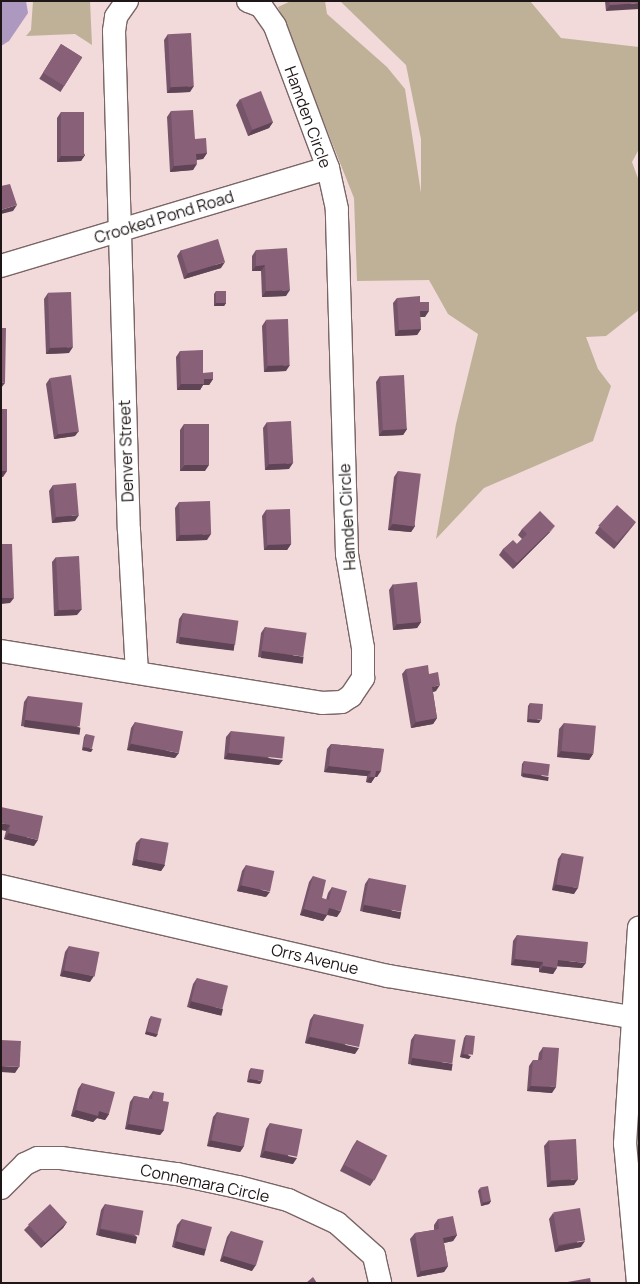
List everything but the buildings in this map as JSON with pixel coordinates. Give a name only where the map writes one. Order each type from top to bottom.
[{"type":"street","points":[[120,230],[114,31],[116,16],[127,1]]},
{"type":"street","name":"Hamden Circle","points":[[1,651],[333,704],[351,696],[363,678],[363,648],[347,554],[337,209],[328,168],[275,26],[261,6],[248,1]]},
{"type":"street","name":"Crooked Pond Road","points":[[1,266],[328,168]]},
{"type":"street","name":"Denver Street","points":[[120,230],[128,530],[137,672]]},
{"type":"street","name":"Orrs Avenue","points":[[1,886],[388,976],[631,1016]]},
{"type":"street","points":[[638,1283],[625,1144],[631,1016],[639,927]]},
{"type":"street","name":"Connemara Circle","points":[[1,1188],[25,1164],[38,1158],[61,1158],[177,1174],[238,1187],[288,1200],[337,1223],[374,1256],[380,1283]]},
{"type":"shaded area","points":[[1,1],[26,1],[28,13],[9,41],[1,46]]},
{"type":"shaded area","points":[[33,1],[90,1],[92,45],[75,34],[26,36],[31,30]]},
{"type":"shaded area","points":[[291,1],[325,1],[327,14],[387,67],[405,89],[421,193],[421,139],[406,65],[340,1],[530,1],[561,38],[639,47],[639,149],[632,162],[639,181],[639,310],[606,336],[586,337],[598,369],[611,386],[593,441],[484,488],[436,539],[456,424],[478,334],[448,314],[429,280],[357,281],[354,198],[278,7]]}]
